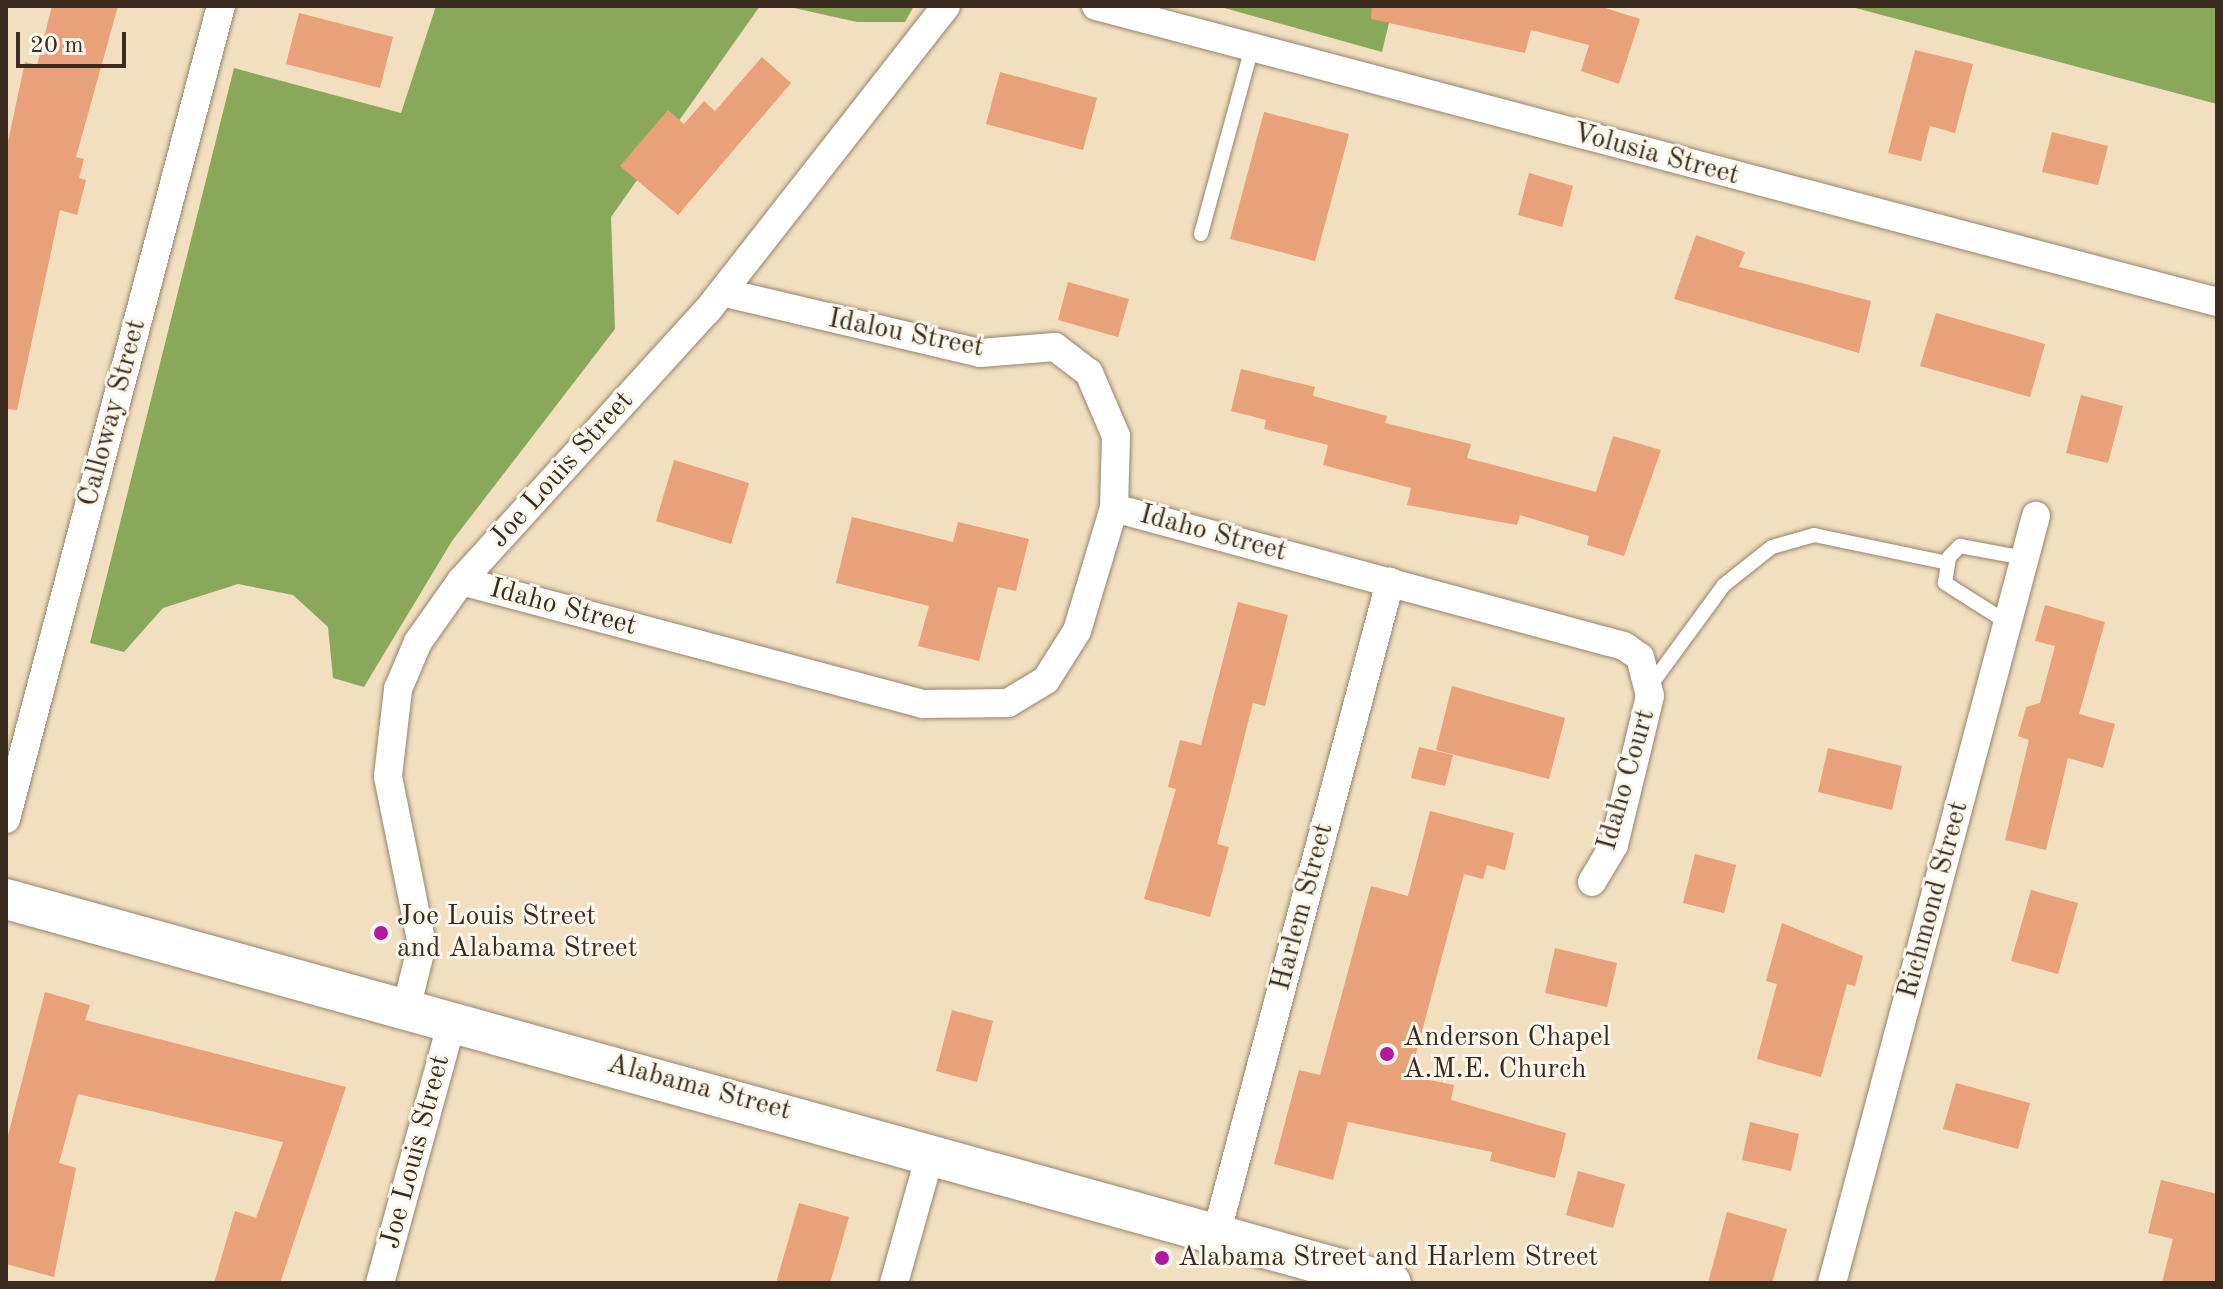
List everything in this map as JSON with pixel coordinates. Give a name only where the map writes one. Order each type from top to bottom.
[{"type":"street","name":"Calloway Street","points":[[6,819],[15,746],[221,6]]},
{"type":"street","name":"Joe Louis Street","points":[[406,1009],[422,945],[388,776],[391,729],[418,642],[461,581],[722,292],[946,6]]},
{"type":"street","name":"Volusia Street","points":[[1096,6],[2217,302]]},
{"type":"street","name":"Idalou Street","points":[[722,292],[980,353],[1055,347],[1089,373],[1116,436],[1114,508]]},
{"type":"street","name":"Idaho Street","points":[[461,581],[924,704],[971,708],[1008,703],[1046,680],[1077,631],[1114,508],[1624,646],[1650,681]]},
{"type":"street","name":"Richmond Street","points":[[1832,1283],[2036,516]]},
{"type":"street","name":"Harlem Street","points":[[1217,1231],[1390,582]]},
{"type":"street","name":"Idaho Court","points":[[1592,882],[1614,845],[1650,681]]},
{"type":"street","name":"Alabama Street","points":[[6,899],[931,1151],[1217,1231],[1388,1283]]},
{"type":"street","name":"Joe Louis Street","points":[[380,1283],[452,1021]]},
{"type":"street","points":[[894,1283],[931,1151]]},
{"type":"lane","points":[[1201,234],[1252,48]]},
{"type":"lane","points":[[1650,681],[1724,585],[1772,547],[1814,535],[1948,563]]},
{"type":"lane","points":[[2008,623],[1959,598],[1945,583],[1948,563],[1960,546],[2025,558]]},
{"type":"green space","points":[[436,6],[760,6],[611,217],[615,329],[452,541],[364,687],[333,678],[328,627],[293,595],[238,584],[163,608],[124,652],[90,643],[234,68],[401,113]]},
{"type":"green space","points":[[785,6],[914,6],[905,22],[857,22]]},
{"type":"green space","points":[[1217,6],[1393,6],[1382,52]]},
{"type":"green space","points":[[1848,6],[2217,6],[2217,104]]},
{"type":"building","points":[[52,6],[118,6],[76,157],[84,159],[79,178],[86,180],[77,215],[60,210],[17,410],[6,409],[6,151],[25,62],[37,65]]},
{"type":"building","points":[[1372,6],[1599,6],[1640,19],[1619,84],[1581,71],[1589,45],[1531,30],[1525,53],[1371,19]]},
{"type":"building","points":[[299,13],[393,37],[380,88],[286,64]]},
{"type":"building","points":[[1915,50],[1973,64],[1955,133],[1930,126],[1921,161],[1888,153]]},
{"type":"building","points":[[762,57],[791,83],[678,215],[620,166],[668,110],[684,124],[704,101],[715,111]]},
{"type":"building","points":[[1000,72],[1097,98],[1083,150],[986,124]]},
{"type":"building","points":[[1264,112],[1349,134],[1315,261],[1230,239]]},
{"type":"building","points":[[2052,132],[2108,146],[2098,185],[2042,172]]},
{"type":"building","points":[[1529,173],[1573,186],[1562,227],[1518,215]]},
{"type":"building","points":[[1696,235],[1745,252],[1739,267],[1871,301],[1859,353],[1674,299]]},
{"type":"building","points":[[1068,282],[1129,299],[1118,337],[1058,320]]},
{"type":"building","points":[[1936,313],[2045,344],[2030,397],[1920,366]]},
{"type":"building","points":[[1241,369],[1315,387],[1313,396],[1387,416],[1385,423],[1471,444],[1467,458],[1596,492],[1613,436],[1661,450],[1624,556],[1587,545],[1589,536],[1520,515],[1517,525],[1407,505],[1411,488],[1323,465],[1328,445],[1264,429],[1266,420],[1231,411]]},
{"type":"building","points":[[2081,395],[2123,406],[2108,463],[2066,453]]},
{"type":"building","points":[[674,460],[749,483],[731,544],[656,521]]},
{"type":"building","points":[[852,517],[953,542],[958,522],[1029,539],[1016,591],[998,587],[979,661],[918,646],[929,606],[836,583]]},
{"type":"building","points":[[1238,602],[1288,615],[1265,706],[1253,703],[1217,844],[1229,847],[1210,917],[1144,899],[1176,789],[1168,787],[1180,740],[1201,745]]},
{"type":"building","points":[[2045,605],[2105,622],[2079,714],[2115,724],[2103,768],[2068,758],[2046,850],[2005,840],[2029,740],[2018,736],[2026,707],[2040,703],[2055,646],[2035,641]]},
{"type":"building","points":[[1452,686],[1565,718],[1549,779],[1436,750]]},
{"type":"building","points":[[1419,747],[1453,755],[1445,786],[1411,778]]},
{"type":"building","points":[[1828,748],[1902,766],[1892,810],[1818,792]]},
{"type":"building","points":[[1430,811],[1514,833],[1505,870],[1487,865],[1483,879],[1464,874],[1410,1076],[1454,1085],[1451,1100],[1566,1133],[1555,1178],[1490,1161],[1492,1152],[1348,1122],[1333,1180],[1274,1164],[1299,1070],[1320,1075],[1371,886],[1408,896]]},
{"type":"building","points":[[1695,854],[1736,865],[1724,913],[1683,903]]},
{"type":"building","points":[[2031,890],[2078,903],[2058,974],[2011,961]]},
{"type":"building","points":[[1782,923],[1863,956],[1855,986],[1847,984],[1821,1077],[1757,1059],[1777,984],[1766,981]]},
{"type":"building","points":[[1555,948],[1617,963],[1607,1007],[1545,993]]},
{"type":"building","points":[[45,992],[90,1005],[85,1020],[346,1087],[280,1283],[214,1283],[235,1211],[256,1218],[283,1142],[78,1094],[59,1163],[76,1168],[54,1277],[6,1264],[6,1143]]},
{"type":"building","points":[[952,1010],[993,1021],[977,1082],[936,1071]]},
{"type":"building","points":[[1956,1083],[2030,1103],[2018,1149],[1943,1129]]},
{"type":"building","points":[[1750,1122],[1799,1134],[1791,1171],[1742,1160]]},
{"type":"building","points":[[1578,1171],[1625,1184],[1613,1228],[1566,1215]]},
{"type":"building","points":[[2161,1180],[2217,1194],[2217,1283],[2162,1283],[2173,1239],[2148,1233]]},
{"type":"building","points":[[799,1203],[849,1217],[830,1283],[776,1283]]},
{"type":"building","points":[[1727,1212],[1787,1229],[1772,1283],[1708,1283]]},
{"type":"place","name":"Joe Louis Street and Alabama Street","points":[[381,933]]},
{"type":"place","name":"Anderson Chapel A.M.E. Church","points":[[1387,1054]]},
{"type":"place","name":"Alabama Street and Harlem Street","points":[[1162,1258]]}]
